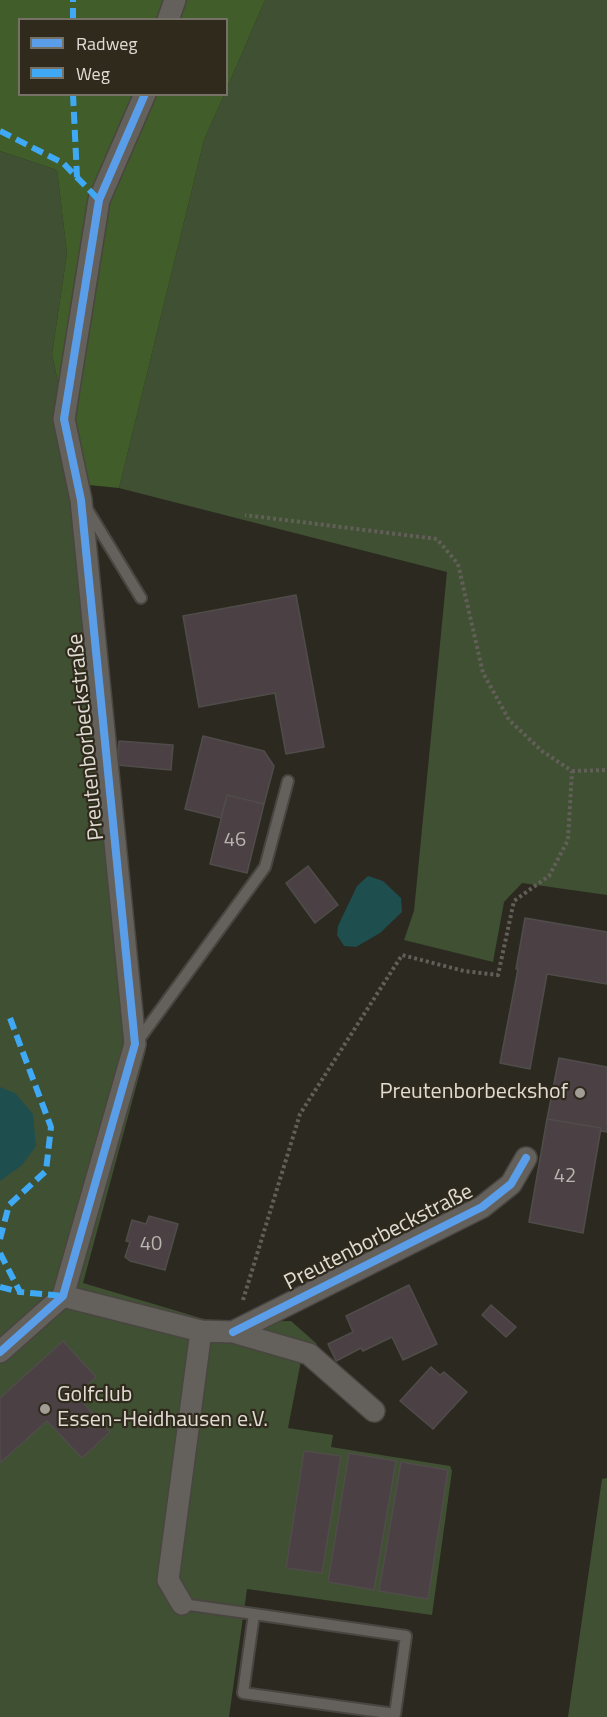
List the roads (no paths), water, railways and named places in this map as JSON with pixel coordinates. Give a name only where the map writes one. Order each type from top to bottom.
[{"type":"street","points":[[169,18],[175,0]]},
{"type":"street","name":"Preutenborbeckstraße","points":[[144,96],[99,200],[64,420],[81,500],[135,1044],[63,1296],[201,1331],[233,1332],[309,1354],[374,1411]]},
{"type":"street","name":"Preutenborbeckstraße","points":[[233,1332],[482,1207],[512,1184],[526,1158]]},
{"type":"street","points":[[0,1352],[63,1296]]},
{"type":"street","points":[[182,1604],[168,1580],[201,1331]]},
{"type":"lane","points":[[81,500],[141,598]]},
{"type":"lane","points":[[135,1044],[265,867],[288,781]]},
{"type":"lane","points":[[182,1604],[254,1614],[406,1636],[395,1714],[243,1693],[254,1614]]},
{"type":"water","points":[[368,876],[383,881],[401,898],[402,912],[380,933],[356,947],[344,946],[337,935],[338,926],[357,886]]},
{"type":"water","points":[[0,1087],[15,1093],[33,1114],[36,1146],[22,1165],[0,1181]]},
{"type":"place","name":"Preutenborbeckshof","points":[[580,1093]]},
{"type":"place","name":"Golfclub Essen-Heidhausen e.V.","points":[[45,1409]]}]
